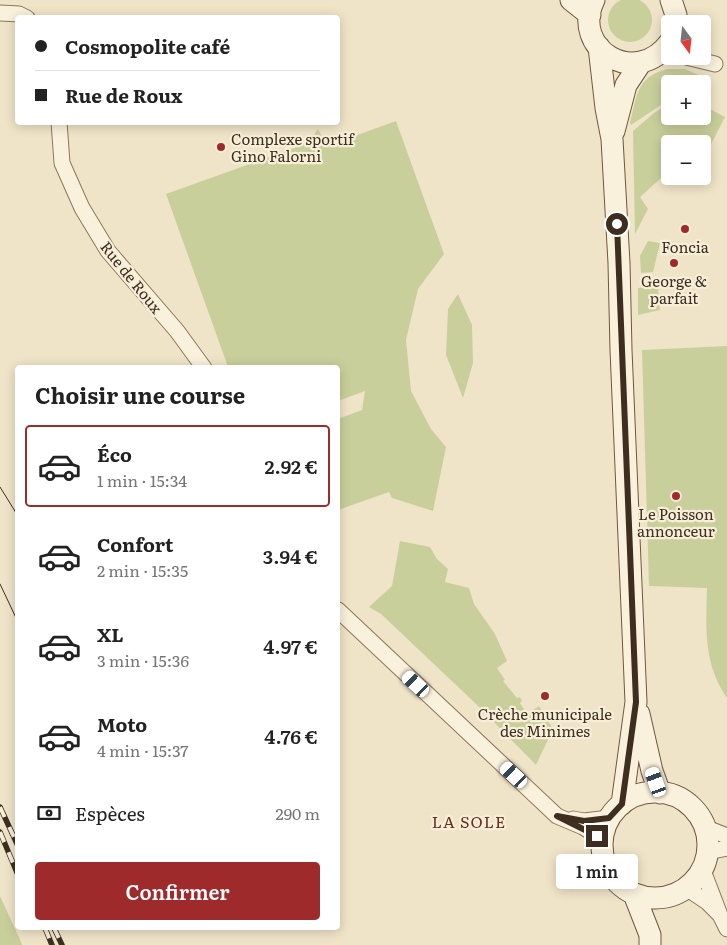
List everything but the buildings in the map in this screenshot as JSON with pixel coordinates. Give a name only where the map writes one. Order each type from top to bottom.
[{"type":"street","points":[[571,0],[592,8],[589,23],[592,36],[599,47],[615,60],[640,64],[661,54]]},
{"type":"street","points":[[671,0],[676,15]]},
{"type":"street","points":[[0,13],[21,15]]},
{"type":"street","points":[[599,47],[606,108],[612,139],[619,263],[636,702],[652,770],[660,793]]},
{"type":"street","points":[[612,139],[626,85],[640,64]]},
{"type":"street","name":"Rue de Roux","points":[[58,125],[62,164],[82,208],[108,251],[177,331],[202,365]]},
{"type":"street","points":[[340,612],[557,816],[583,827],[602,839]]},
{"type":"street","points":[[636,702],[616,811],[602,839],[604,861],[609,872],[616,881],[634,894],[644,897],[664,897],[686,888],[693,882],[712,856]]},
{"type":"street","points":[[557,816],[584,821],[616,811],[640,795],[660,793],[675,796],[698,814],[704,827],[712,856],[720,915]]},
{"type":"street","points":[[704,827],[727,836]]},
{"type":"street","points":[[686,888],[707,902],[720,915],[727,929]]},
{"type":"street","points":[[634,894],[650,940]]},
{"type":"street","points":[[650,940],[664,897]]},
{"type":"green space","points":[[621,-1],[639,-1],[646,4],[652,16],[651,29],[639,41],[621,41],[609,29],[609,11]]},
{"type":"green space","points":[[667,69],[685,69],[699,75],[661,75],[661,105],[631,125],[640,89],[649,77]]},
{"type":"green space","points":[[661,109],[661,125],[711,125],[711,110],[725,117],[711,144],[711,135],[661,135],[661,178],[640,197],[648,209],[635,234],[633,131]]},
{"type":"green space","points":[[396,121],[444,254],[418,289],[406,340],[411,391],[431,429],[446,447],[433,511],[392,498],[389,492],[340,509],[340,418],[362,410],[365,391],[340,400],[340,365],[227,365],[166,194],[314,141],[313,136],[318,129],[327,146]]},
{"type":"green space","points":[[648,241],[660,243],[653,272],[641,273],[640,256]]},
{"type":"green space","points":[[658,287],[660,310],[638,315],[638,288]]},
{"type":"green space","points":[[458,294],[472,325],[473,363],[463,398],[446,355],[448,309]]},
{"type":"green space","points":[[727,346],[727,698],[719,685],[710,658],[706,617],[707,588],[649,586],[642,350]]},
{"type":"green space","points":[[400,541],[430,547],[437,559],[448,569],[445,582],[469,588],[474,604],[495,634],[507,661],[497,668],[505,680],[503,681],[517,698],[520,697],[522,701],[520,703],[527,714],[539,706],[553,729],[536,765],[474,702],[381,614],[369,607],[392,586]]},
{"type":"green space","points":[[0,896],[22,945],[0,945]]},
{"type":"tram line","points":[[0,487],[15,511]]},
{"type":"tram line","points":[[0,584],[15,616]]},
{"type":"railway","points":[[0,807],[15,840]]},
{"type":"railway","points":[[0,832],[15,868]]},
{"type":"railway","points":[[46,930],[52,945]]},
{"type":"railway","points":[[55,930],[62,945]]},
{"type":"place","name":"Complexe sportif Gino Falorni","points":[[221,147]]},
{"type":"place","name":"Foncia","points":[[685,229]]},
{"type":"place","name":"George & parfait","points":[[674,263]]},
{"type":"place","name":"Le Poisson annonceur","points":[[676,496]]},
{"type":"place","name":"Crèche municipale des Minimes","points":[[545,696]]},
{"type":"district","name":"LA SOLE","points":[[469,821]]},
{"type":"route","points":[[597,836],[583,827],[557,816],[584,821],[609,818],[622,804],[636,702],[617,224]]}]
